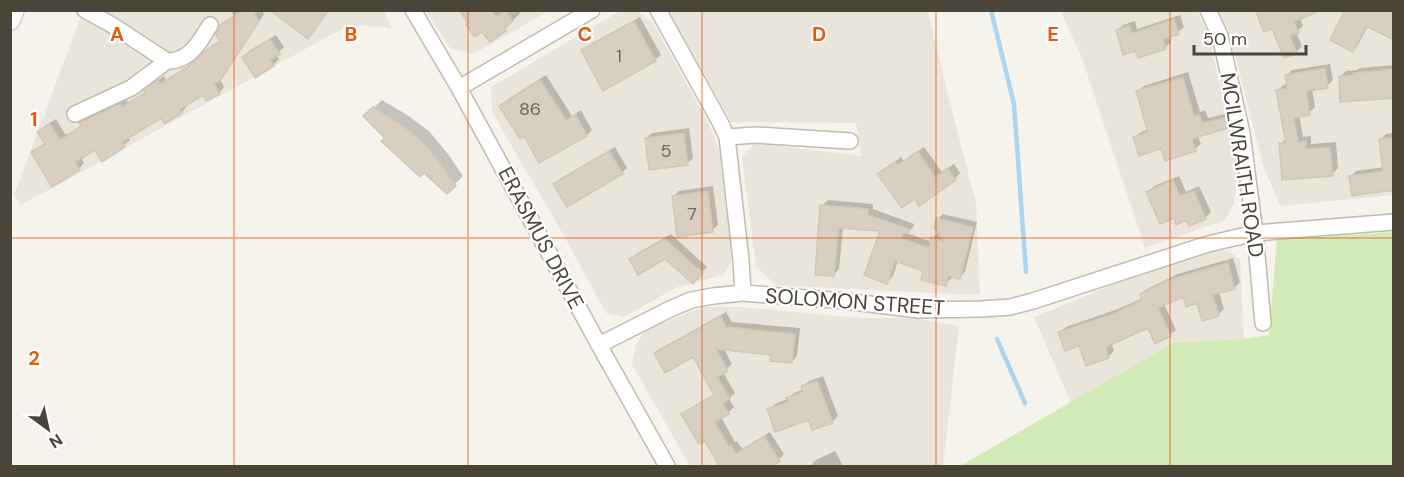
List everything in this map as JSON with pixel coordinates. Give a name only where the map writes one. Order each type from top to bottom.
[{"type":"street","points":[[10,20],[15,10]]},
{"type":"street","points":[[85,10],[167,61],[176,61],[190,53],[199,44],[210,25]]},
{"type":"street","name":"ERASMUS DRIVE","points":[[413,10],[459,88],[667,466]]},
{"type":"street","points":[[459,88],[592,10]]},
{"type":"street","points":[[658,10],[727,137],[743,293]]},
{"type":"street","name":"MCILWRAITH ROAD","points":[[1208,10],[1220,36],[1242,133],[1255,233],[1263,323]]},
{"type":"street","points":[[75,114],[131,88],[167,61]]},
{"type":"street","points":[[727,137],[756,135],[850,141]]},
{"type":"street","name":"SOLOMON STREET","points":[[599,345],[691,300],[713,296],[743,293],[918,310],[1010,307],[1208,244],[1255,233],[1394,222]]},
{"type":"shaded area","points":[[83,11],[384,11],[392,28],[349,25],[21,205],[14,195]]},
{"type":"shaded area","points":[[426,11],[549,11],[473,54],[450,48]]},
{"type":"shaded area","points":[[620,11],[637,11],[653,23],[708,122],[719,149],[732,251],[731,263],[723,275],[675,288],[624,317],[606,313],[492,112],[491,87]]},
{"type":"shaded area","points":[[668,11],[928,11],[976,203],[980,294],[776,285],[756,267],[742,157],[755,143],[861,156],[856,123],[731,122]]},
{"type":"shaded area","points":[[1061,11],[1197,11],[1208,33],[1238,166],[1234,204],[1225,220],[1145,248],[1083,61]]},
{"type":"shaded area","points":[[1217,11],[1393,11],[1393,195],[1280,206],[1263,165],[1236,58]]},
{"type":"shaded area","points":[[1209,250],[1229,251],[1240,259],[1244,339],[1173,343],[1071,403],[1034,317],[1144,272]]},
{"type":"shaded area","points":[[704,307],[740,307],[858,318],[914,318],[959,326],[943,466],[690,466],[632,364],[636,345],[646,329]]},
{"type":"green space","points":[[1393,232],[1393,466],[960,466],[1173,343],[1244,339],[1269,335],[1277,240]]},
{"type":"building","points":[[243,10],[253,10],[259,21],[220,81],[214,83],[220,94],[206,101],[203,95],[180,109],[182,113],[164,124],[161,118],[122,142],[125,147],[102,162],[95,150],[75,162],[80,170],[52,187],[31,152],[45,144],[37,132],[50,124],[59,139],[62,139],[81,126],[79,123],[120,104],[122,107],[145,93],[144,91],[158,80],[160,84],[188,67],[206,50],[220,42],[216,35],[220,25]]},
{"type":"building","points":[[270,10],[329,10],[308,39]]},
{"type":"building","points":[[459,10],[491,10],[496,17],[505,10],[513,21],[504,28],[506,31],[490,42],[482,32],[475,37]]},
{"type":"building","points":[[1255,10],[1321,10],[1294,22],[1299,33],[1290,36],[1297,53],[1284,58],[1272,29],[1264,32]]},
{"type":"building","points":[[1345,10],[1389,10],[1394,13],[1394,40],[1366,26],[1353,52],[1330,40]]},
{"type":"building","points":[[1174,19],[1179,34],[1163,39],[1166,49],[1138,58],[1135,51],[1123,55],[1116,30],[1129,26],[1132,33]]},
{"type":"building","points":[[634,21],[656,61],[603,91],[581,50]]},
{"type":"building","points":[[270,39],[280,54],[270,60],[274,66],[255,78],[242,57]]},
{"type":"building","points":[[1325,68],[1328,88],[1306,91],[1310,115],[1294,118],[1298,142],[1306,141],[1306,149],[1330,147],[1333,176],[1282,180],[1279,143],[1286,143],[1276,90],[1287,88],[1285,75]]},
{"type":"building","points":[[1394,69],[1394,98],[1340,102],[1339,76]]},
{"type":"building","points":[[1183,77],[1194,116],[1199,115],[1202,123],[1228,117],[1231,127],[1192,139],[1196,151],[1165,161],[1161,148],[1139,156],[1133,137],[1148,132],[1136,91]]},
{"type":"building","points":[[540,80],[566,120],[576,115],[587,136],[539,163],[524,136],[520,139],[499,106]]},
{"type":"building","points":[[373,107],[420,139],[456,186],[447,194],[424,173],[420,177],[381,141],[385,138],[363,116]]},
{"type":"building","points":[[684,133],[688,165],[649,170],[645,138]]},
{"type":"building","points":[[1394,137],[1394,191],[1352,196],[1349,176],[1383,171],[1379,139]]},
{"type":"building","points":[[609,151],[623,174],[567,207],[553,184]]},
{"type":"building","points":[[918,151],[935,177],[948,168],[956,180],[919,206],[915,199],[902,208],[877,174],[895,162],[898,165]]},
{"type":"building","points":[[1173,180],[1180,196],[1194,191],[1206,219],[1189,226],[1186,220],[1176,225],[1174,218],[1160,224],[1146,192]]},
{"type":"building","points":[[708,191],[713,232],[677,237],[672,196]]},
{"type":"building","points":[[820,205],[868,209],[868,215],[909,229],[908,233],[903,233],[901,238],[929,248],[931,237],[944,242],[934,227],[936,218],[973,227],[960,279],[948,276],[946,286],[921,280],[923,271],[895,261],[887,284],[864,275],[880,231],[839,228],[834,276],[815,275]]},
{"type":"building","points":[[665,239],[703,273],[693,284],[665,259],[638,275],[629,259]]},
{"type":"building","points":[[1228,263],[1235,289],[1213,295],[1219,316],[1202,321],[1197,303],[1186,307],[1183,297],[1158,308],[1171,336],[1155,344],[1148,328],[1106,347],[1109,358],[1086,366],[1079,346],[1065,351],[1058,332],[1111,315],[1142,300],[1140,294],[1171,279]]},
{"type":"building","points":[[721,316],[726,327],[795,334],[792,363],[770,361],[771,355],[716,349],[728,371],[717,377],[730,399],[723,403],[729,414],[715,422],[729,447],[731,445],[736,454],[764,436],[780,461],[771,466],[716,466],[719,465],[705,441],[699,444],[681,414],[714,395],[693,357],[665,373],[654,353]]},
{"type":"building","points":[[817,381],[833,423],[812,430],[809,420],[775,432],[767,409],[788,402],[786,398],[803,392],[801,386]]},
{"type":"waterway","points":[[991,10],[1014,104],[1026,272]]},
{"type":"waterway","points":[[997,339],[1025,403]]}]
